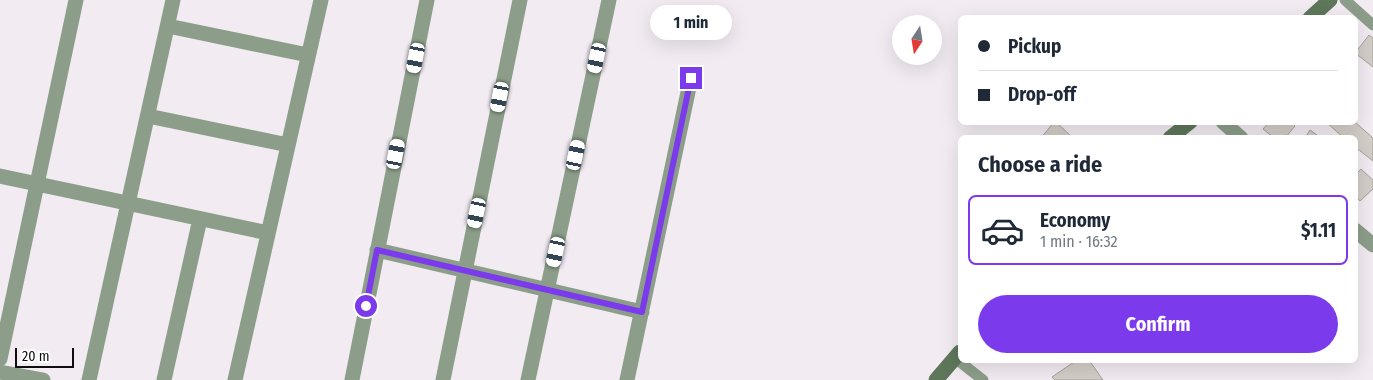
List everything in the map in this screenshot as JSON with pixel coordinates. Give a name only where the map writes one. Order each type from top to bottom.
[{"type":"street","points":[[0,359],[76,0]]},
{"type":"street","points":[[89,380],[173,0]]},
{"type":"street","points":[[234,380],[321,0]]},
{"type":"street","points":[[352,380],[427,0]]},
{"type":"street","points":[[443,380],[520,0]]},
{"type":"street","points":[[528,380],[609,0]]},
{"type":"street","points":[[1313,15],[1330,0]]},
{"type":"street","points":[[168,26],[308,55]]},
{"type":"street","points":[[627,380],[691,78]]},
{"type":"street","points":[[148,116],[288,145]]},
{"type":"street","points":[[1174,135],[1186,125]]},
{"type":"street","points":[[1226,125],[1238,135]]},
{"type":"street","points":[[0,176],[268,233]]},
{"type":"street","points":[[164,380],[200,218]]},
{"type":"street","points":[[1358,232],[1373,245]]},
{"type":"street","points":[[377,250],[642,312]]},
{"type":"street","points":[[936,380],[957,355]]},
{"type":"street","points":[[0,372],[43,380]]},
{"type":"lane","points":[[1345,0],[1373,24]]},
{"type":"lane","points":[[965,363],[983,380]]},
{"type":"building","points":[[1369,35],[1373,38],[1373,67],[1358,55],[1358,49]]},
{"type":"building","points":[[1052,125],[1059,125],[1070,135],[1043,135]]},
{"type":"building","points":[[1266,125],[1295,126],[1288,135],[1270,135],[1263,129]]},
{"type":"building","points":[[1329,125],[1358,125],[1373,138],[1373,161],[1358,149],[1358,135],[1341,135]]},
{"type":"building","points":[[1310,130],[1317,135],[1307,135]]},
{"type":"building","points":[[1361,169],[1373,180],[1373,189],[1360,201],[1358,199],[1358,172]]},
{"type":"building","points":[[1073,363],[1091,363],[1103,380],[1055,380],[1052,377]]},
{"type":"route","points":[[366,306],[377,250],[642,312],[691,78]]}]
